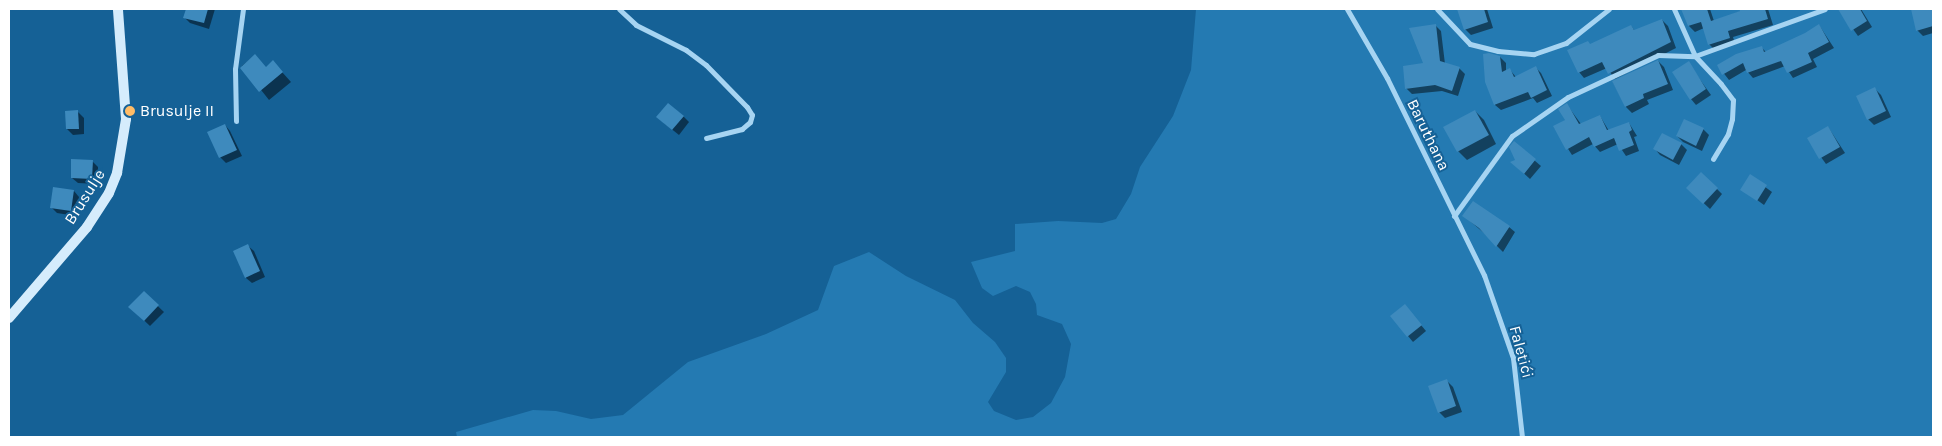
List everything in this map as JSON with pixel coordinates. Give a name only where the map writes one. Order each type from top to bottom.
[{"type":"main road","name":"Brusulje","points":[[9,318],[87,227],[109,193],[117,173],[126,119],[118,9]]},
{"type":"street","points":[[236,121],[235,69],[243,9]]},
{"type":"street","points":[[619,9],[636,25],[686,50],[706,65],[747,107],[752,115],[750,122],[742,129],[706,138]]},
{"type":"street","name":"Baruthana","points":[[1347,9],[1387,78],[1484,275]]},
{"type":"street","points":[[1437,9],[1470,44],[1498,51],[1534,54],[1566,43],[1609,9]]},
{"type":"street","points":[[1674,9],[1696,56],[1721,84],[1732,100],[1732,119],[1728,134],[1713,159]]},
{"type":"street","points":[[1454,216],[1512,136],[1568,97],[1658,55],[1696,56],[1825,9]]},
{"type":"street","name":"Faletići","points":[[1484,275],[1513,358],[1522,437]]},
{"type":"shaded area","points":[[1196,9],[1933,9],[1933,437],[457,437],[456,432],[533,410],[556,411],[591,419],[623,415],[688,362],[766,334],[818,310],[834,266],[869,252],[906,276],[955,300],[973,323],[995,342],[1006,358],[1006,372],[988,402],[994,411],[1016,420],[1033,417],[1051,403],[1065,377],[1071,344],[1062,324],[1037,315],[1036,304],[1030,292],[1016,286],[993,296],[982,288],[971,262],[1015,251],[1015,224],[1058,221],[1102,223],[1116,219],[1131,194],[1140,167],[1173,116],[1191,70]]},
{"type":"building","points":[[186,9],[208,9],[204,23],[183,18]]},
{"type":"building","points":[[1457,9],[1484,9],[1488,22],[1464,30]]},
{"type":"building","points":[[1681,9],[1707,9],[1711,21],[1740,11],[1739,9],[1765,9],[1768,19],[1728,31],[1730,38],[1708,45],[1701,22],[1688,26]]},
{"type":"building","points":[[1838,9],[1860,9],[1867,21],[1851,31]]},
{"type":"building","points":[[1911,9],[1933,9],[1933,26],[1916,31]]},
{"type":"building","points":[[1662,19],[1671,42],[1608,74],[1602,62],[1578,73],[1567,50],[1588,41],[1590,44],[1631,25],[1634,30]]},
{"type":"building","points":[[1436,24],[1440,61],[1460,67],[1452,91],[1435,85],[1405,89],[1403,66],[1423,63],[1409,28]]},
{"type":"building","points":[[1819,24],[1829,42],[1808,53],[1812,62],[1787,73],[1781,61],[1747,73],[1743,63],[1722,75],[1717,65],[1736,54],[1762,46],[1764,52],[1805,33]]},
{"type":"building","points":[[1489,53],[1500,56],[1502,72],[1510,68],[1514,77],[1536,66],[1547,90],[1531,98],[1528,92],[1494,105],[1485,82],[1483,54]]},
{"type":"building","points":[[255,54],[266,67],[273,60],[283,72],[259,92],[240,68]]},
{"type":"building","points":[[1658,60],[1668,84],[1643,94],[1644,98],[1625,107],[1612,81]]},
{"type":"building","points":[[1689,61],[1706,89],[1690,100],[1672,72]]},
{"type":"building","points":[[1875,87],[1886,111],[1867,120],[1856,96]]},
{"type":"building","points":[[668,103],[684,116],[672,130],[656,117]]},
{"type":"building","points":[[1567,103],[1579,124],[1600,115],[1607,130],[1629,122],[1632,130],[1629,132],[1634,145],[1619,151],[1614,138],[1594,147],[1589,137],[1566,150],[1553,126],[1565,120],[1558,109]]},
{"type":"building","points":[[78,110],[79,129],[66,129],[65,111]]},
{"type":"building","points":[[1475,110],[1489,135],[1457,152],[1443,127]]},
{"type":"building","points":[[1684,119],[1704,128],[1696,146],[1676,136]]},
{"type":"building","points":[[225,124],[237,150],[219,158],[207,132]]},
{"type":"building","points":[[1828,126],[1840,147],[1819,159],[1807,138]]},
{"type":"building","points":[[1662,133],[1682,143],[1673,160],[1653,149]]},
{"type":"building","points":[[1514,141],[1536,159],[1524,174],[1510,162],[1515,160],[1509,147]]},
{"type":"building","points":[[71,159],[93,160],[92,179],[71,178]]},
{"type":"building","points":[[1701,172],[1718,188],[1703,204],[1686,188]]},
{"type":"building","points":[[1750,174],[1767,185],[1757,201],[1740,190]]},
{"type":"building","points":[[53,187],[74,190],[71,211],[50,208]]},
{"type":"building","points":[[1473,201],[1510,226],[1496,247],[1479,228],[1462,216]]},
{"type":"building","points":[[248,244],[260,271],[245,278],[233,251]]},
{"type":"building","points":[[144,291],[159,305],[144,321],[128,307]]},
{"type":"building","points":[[1405,304],[1422,325],[1407,337],[1390,316]]},
{"type":"building","points":[[1447,379],[1456,406],[1438,413],[1428,386]]},
{"type":"place","name":"Brusulje II","points":[[130,111]]}]
